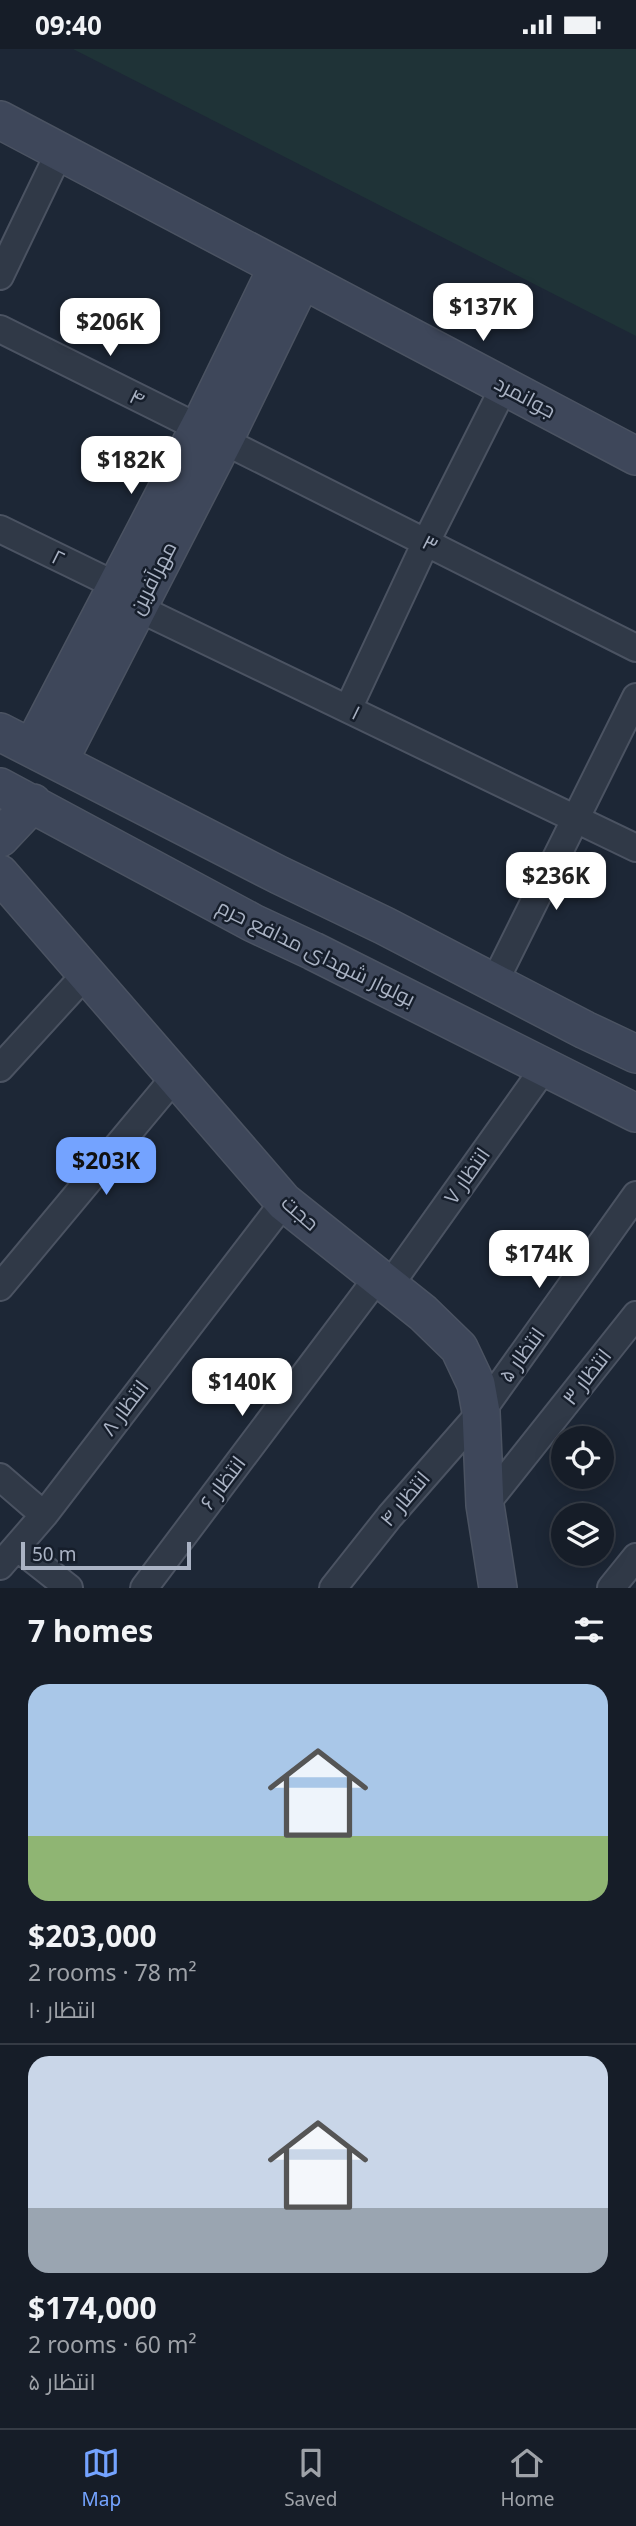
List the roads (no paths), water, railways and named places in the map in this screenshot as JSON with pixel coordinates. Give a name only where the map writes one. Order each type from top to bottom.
[{"type":"street","name":"جوانمرد","points":[[0,120],[636,456]]},
{"type":"street","points":[[0,276],[60,151]]},
{"type":"street","name":"مهرآفرین","points":[[49,747],[211,435],[290,274]]},
{"type":"street","name":"۴","points":[[0,329],[211,435]]},
{"type":"street","points":[[348,709],[426,543],[504,387]]},
{"type":"street","name":"۳","points":[[211,435],[636,648]]},
{"type":"street","name":"۲","points":[[0,529],[127,597]]},
{"type":"street","name":"۱","points":[[127,597],[348,709],[575,819]]},
{"type":"street","points":[[495,983],[636,697]]},
{"type":"street","points":[[0,732],[49,747],[279,875],[636,1054]]},
{"type":"street","name":"بولوار شهدای مدافع حرم","points":[[0,787],[253,923],[636,1113]]},
{"type":"street","points":[[0,838],[33,803]]},
{"type":"street","points":[[575,819],[636,848]]},
{"type":"street","name":"حجت","points":[[0,874],[284,1202],[423,1313],[459,1348],[476,1384],[481,1412],[485,1505],[495,1585]]},
{"type":"street","points":[[253,923],[279,875]]},
{"type":"street","points":[[0,1068],[86,974]]},
{"type":"street","name":"انتظار ۷","points":[[384,1282],[545,1067]]},
{"type":"street","points":[[0,1287],[175,1077]]},
{"type":"street","name":"انتظار ۵","points":[[481,1412],[636,1195]]},
{"type":"street","name":"انتظار ۸","points":[[8,1557],[284,1202]]},
{"type":"street","name":"انتظار ۶","points":[[144,1588],[384,1282]]},
{"type":"street","name":"انتظار ۳","points":[[485,1505],[636,1315]]},
{"type":"street","name":"انتظار ۴","points":[[333,1588],[390,1516],[481,1412]]},
{"type":"street","points":[[0,1477],[44,1514]]},
{"type":"street","points":[[8,1557],[69,1588]]},
{"type":"street","points":[[611,1588],[636,1557]]}]
